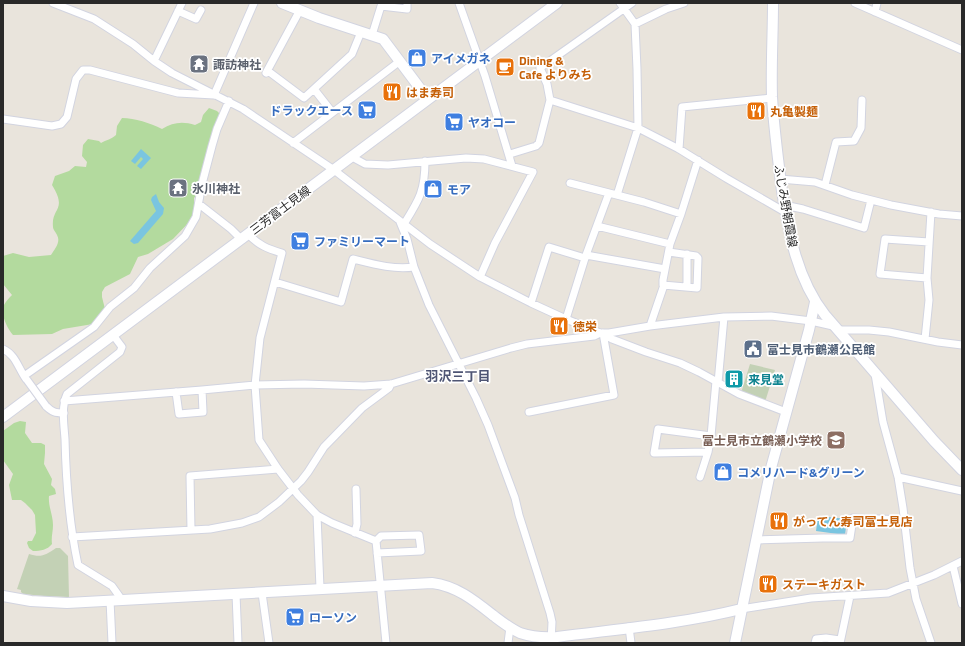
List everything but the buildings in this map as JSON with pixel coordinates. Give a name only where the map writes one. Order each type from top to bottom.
[{"type":"street","points":[[53,3],[94,19],[133,44],[172,73],[243,109],[334,170],[430,244],[480,277],[566,319],[602,333],[612,339],[680,363],[739,394],[786,412]]},
{"type":"street","points":[[154,61],[182,3]]},
{"type":"street","points":[[214,95],[254,3]]},
{"type":"street","points":[[282,3],[383,39],[428,99]]},
{"type":"street","points":[[372,35],[381,6],[407,9],[407,3]]},
{"type":"street","points":[[459,3],[480,61],[510,154],[512,166]]},
{"type":"street","name":"三芳富士見線","points":[[3,417],[557,3]]},
{"type":"street","points":[[510,154],[536,146],[539,143],[550,100],[547,84],[540,68],[623,6],[632,3]]},
{"type":"street","points":[[635,24],[666,9],[684,3]]},
{"type":"street","name":"ふじみ野朝霞線","points":[[773,3],[772,98],[780,179],[794,253],[815,302],[875,374],[934,441],[962,470]]},
{"type":"street","points":[[855,3],[962,50]]},
{"type":"street","points":[[875,12],[877,3]]},
{"type":"street","points":[[617,195],[638,128],[638,69],[635,24],[623,6]]},
{"type":"street","points":[[178,11],[196,19],[201,10]]},
{"type":"street","points":[[300,10],[267,72],[304,98],[352,54],[361,32]]},
{"type":"street","points":[[293,143],[400,61]]},
{"type":"street","points":[[3,119],[52,126],[61,124],[67,116],[76,79],[83,70],[90,70],[178,93],[214,95]]},
{"type":"street","points":[[314,89],[332,112]]},
{"type":"street","points":[[679,149],[682,107],[772,98]]},
{"type":"street","points":[[550,100],[638,128],[679,149],[726,178],[785,209],[803,208],[864,228],[871,200]]},
{"type":"street","points":[[825,185],[836,142],[854,141],[861,128],[862,100]]},
{"type":"street","points":[[25,378],[94,327],[110,307],[134,288],[150,268],[185,236],[196,218],[202,184],[212,146],[229,102]]},
{"type":"street","points":[[352,157],[365,164],[388,164],[466,158],[484,159],[533,172],[495,243],[480,277]]},
{"type":"street","points":[[650,326],[664,286],[665,269],[669,248],[698,160]]},
{"type":"street","points":[[401,222],[419,200],[424,184],[424,161]]},
{"type":"street","points":[[780,179],[815,182],[891,205],[962,216]]},
{"type":"street","points":[[570,182],[681,214]]},
{"type":"street","points":[[566,319],[585,257],[609,193]]},
{"type":"street","points":[[199,204],[231,228],[264,247],[282,253],[260,338],[255,385],[259,440],[278,469],[298,494],[318,515],[355,533],[376,541]]},
{"type":"street","points":[[925,339],[929,300],[927,278],[931,212]]},
{"type":"street","points":[[401,222],[414,267],[429,305],[488,425],[515,498],[550,613],[555,640]]},
{"type":"street","points":[[597,226],[696,256],[698,258],[697,288],[664,286]]},
{"type":"street","points":[[927,278],[880,274],[885,239],[929,242]]},
{"type":"street","points":[[531,303],[549,247],[585,257],[665,269]]},
{"type":"street","points":[[687,254],[687,287]]},
{"type":"street","points":[[275,282],[341,302],[353,259],[388,266],[404,268],[414,267]]},
{"type":"street","points":[[735,643],[771,468],[815,302]]},
{"type":"street","points":[[64,401],[255,385],[364,386],[391,384],[458,363],[527,344],[724,317],[771,316],[811,321],[833,326],[838,330],[869,330],[889,332],[962,345]]},
{"type":"street","points":[[700,477],[708,452],[711,436],[724,317]]},
{"type":"street","points":[[529,412],[614,395],[602,333]]},
{"type":"street","points":[[113,335],[122,347],[120,352],[67,394],[64,401],[66,479],[72,537],[78,565],[112,586],[122,600]]},
{"type":"street","points":[[3,349],[13,356],[20,371],[46,406],[55,413],[64,413]]},
{"type":"street","points":[[875,374],[883,422],[898,477],[905,520],[910,568],[916,599],[932,643]]},
{"type":"street","points":[[72,537],[210,529],[228,526],[259,517],[306,476],[332,437],[362,408],[389,388],[391,384]]},
{"type":"street","points":[[176,392],[179,414],[203,412],[202,390]]},
{"type":"street","points":[[708,452],[654,453],[658,429],[711,436]]},
{"type":"street","points":[[191,530],[190,476],[278,469]]},
{"type":"street","points":[[898,477],[962,491]]},
{"type":"street","points":[[355,533],[357,524],[356,489]]},
{"type":"street","points":[[318,515],[320,588]]},
{"type":"street","points":[[756,540],[850,538],[853,518],[905,520]]},
{"type":"street","points":[[377,553],[421,551],[419,535],[381,536],[376,541],[377,553],[381,585],[386,643]]},
{"type":"street","points":[[3,596],[50,603],[67,603],[432,583],[449,587],[468,596],[510,627],[531,636],[555,640],[629,627],[719,614],[789,600],[888,593],[913,584],[962,561]]},
{"type":"street","points":[[953,566],[962,604]]},
{"type":"street","points":[[262,592],[269,643]]},
{"type":"street","points":[[236,594],[238,643]]},
{"type":"street","points":[[816,643],[816,639],[826,638],[840,642],[850,596]]},
{"type":"street","points":[[110,600],[112,643]]},
{"type":"street","points":[[508,643],[510,627]]},
{"type":"street","points":[[629,627],[631,643]]},
{"type":"green space","points":[[209,108],[217,111],[221,115],[198,193],[194,198],[194,217],[173,239],[148,254],[138,257],[130,274],[105,287],[102,292],[102,297],[105,309],[93,324],[63,329],[52,334],[13,335],[6,325],[3,312],[4,305],[12,295],[3,284],[3,256],[13,253],[29,257],[51,255],[57,245],[58,240],[57,234],[53,228],[54,216],[59,204],[57,193],[52,185],[55,176],[69,171],[75,166],[86,167],[87,162],[82,156],[83,145],[88,139],[99,141],[101,143],[116,135],[117,126],[122,118],[142,121],[162,129],[178,123],[195,125],[201,122],[203,115]]},
{"type":"green space","points":[[750,364],[775,370],[765,402],[741,393]]},
{"type":"green space","points":[[20,421],[26,422],[25,433],[32,443],[41,443],[45,445],[44,464],[52,479],[51,485],[55,489],[56,494],[49,496],[53,521],[52,544],[48,548],[41,550],[33,551],[29,548],[27,543],[28,541],[32,541],[36,533],[35,515],[32,510],[21,500],[12,500],[9,485],[13,474],[3,460],[3,431],[14,423]]},
{"type":"green space","points":[[56,548],[60,548],[68,556],[69,597],[23,594],[21,590],[17,589],[29,554],[37,556],[43,555]]},
{"type":"water","points":[[141,149],[151,158],[141,169],[137,166],[143,159],[141,157],[135,164],[131,161]]},
{"type":"water","points":[[156,194],[159,202],[164,208],[163,214],[138,243],[134,244],[130,241],[156,211],[151,200]]},
{"type":"water","points":[[818,516],[847,519],[845,535],[816,531]]},
{"type":"place","name":"アイメガネ","points":[[417,58]]},
{"type":"place","name":"諏訪神社","points":[[199,64]]},
{"type":"place","name":"Dining & Cafe よりみち","points":[[505,67]]},
{"type":"place","name":"はま寿司","points":[[392,92]]},
{"type":"place","name":"ドラックエース","points":[[367,110]]},
{"type":"place","name":"丸亀製麺","points":[[756,111]]},
{"type":"place","name":"ヤオコー","points":[[454,122]]},
{"type":"place","name":"氷川神社","points":[[178,188]]},
{"type":"place","name":"モア","points":[[433,189]]},
{"type":"place","name":"ファミリーマート","points":[[300,241]]},
{"type":"place","name":"徳栄","points":[[559,326]]},
{"type":"place","name":"富士見市鶴瀬公民館","points":[[753,349]]},
{"type":"place","name":"来見堂","points":[[734,379]]},
{"type":"place","name":"富士見市立鶴瀬小学校","points":[[836,440]]},
{"type":"place","name":"コメリハード&グリーン","points":[[723,472]]},
{"type":"place","name":"がってん寿司富士見店","points":[[779,521]]},
{"type":"place","name":"ステーキガスト","points":[[768,584]]},
{"type":"place","name":"ローソン","points":[[295,617]]},
{"type":"district","name":"羽沢三丁目","points":[[458,376]]}]
